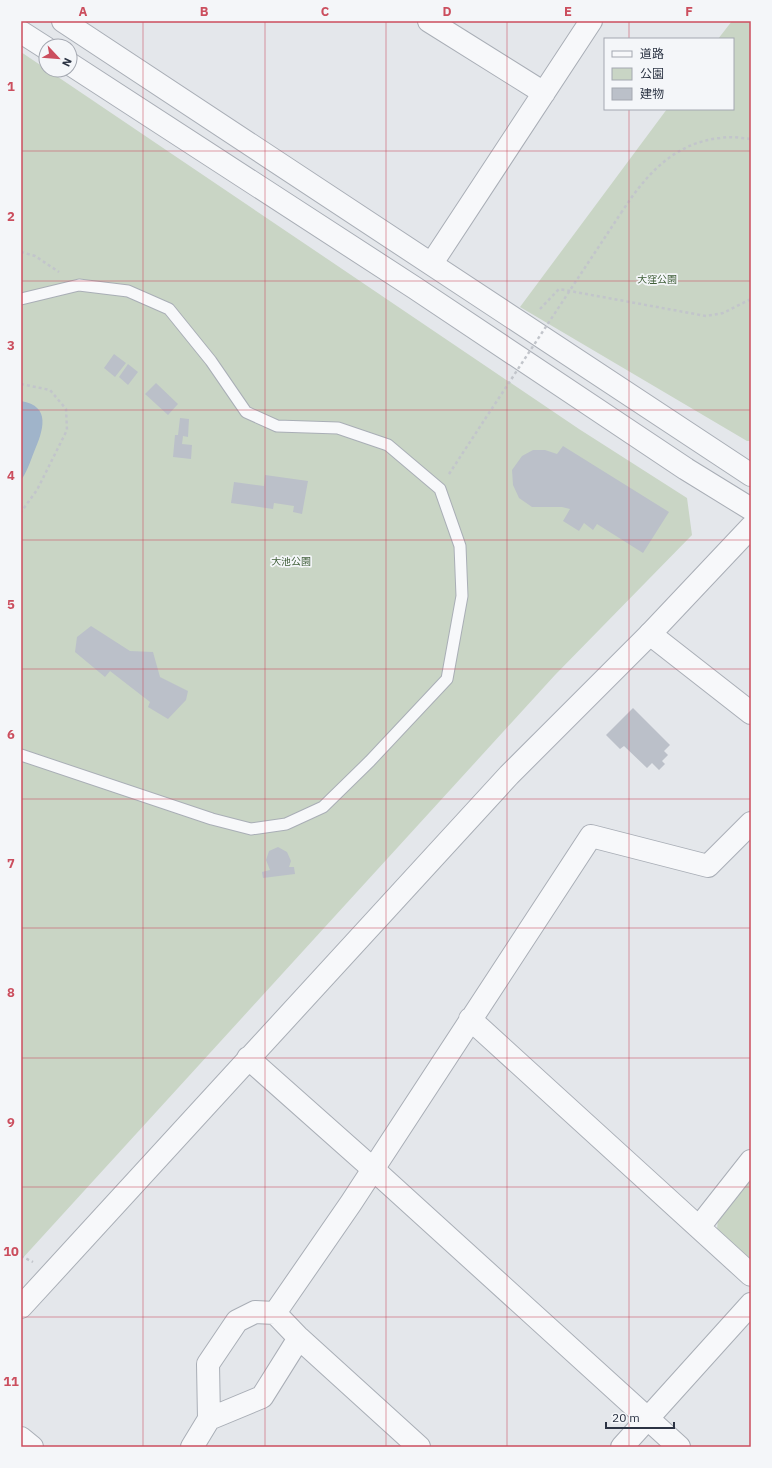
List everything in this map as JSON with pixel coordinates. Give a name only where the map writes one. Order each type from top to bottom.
[{"type":"street","points":[[63,21],[432,263],[751,475]]},
{"type":"street","points":[[429,21],[544,93]]},
{"type":"street","points":[[432,263],[591,21]]},
{"type":"street","points":[[21,32],[38,43]]},
{"type":"street","points":[[78,69],[408,284],[686,469],[751,509]]},
{"type":"street","points":[[21,1307],[509,775],[650,634],[751,527]]},
{"type":"street","points":[[650,634],[751,713]]},
{"type":"street","points":[[275,1313],[373,1168],[591,836],[708,866],[751,823]]},
{"type":"street","points":[[470,1019],[699,1226],[751,1275]]},
{"type":"street","points":[[248,1058],[373,1168],[679,1447]]},
{"type":"street","points":[[699,1226],[751,1161]]},
{"type":"street","points":[[622,1447],[751,1304]]},
{"type":"street","points":[[210,1419],[208,1364],[237,1321],[255,1312],[275,1313],[299,1338],[419,1447]]},
{"type":"street","points":[[192,1447],[210,1419],[262,1397],[299,1338]]},
{"type":"street","points":[[21,1438],[32,1447]]},
{"type":"lane","points":[[21,299],[79,285],[128,291],[169,309],[211,361],[246,412],[277,426],[338,428],[388,445],[440,489],[460,546],[462,596],[447,679],[370,761],[323,806],[286,824],[251,829],[212,819],[21,755]]},
{"type":"path","points":[[440,489],[638,186],[671,155],[699,141],[722,137],[751,139]]},
{"type":"path","points":[[21,252],[35,256],[79,285]]},
{"type":"path","points":[[536,314],[549,298],[559,289],[706,316],[723,314],[751,299]]},
{"type":"path","points":[[21,384],[50,390],[66,409],[67,430],[37,490],[21,512]]},
{"type":"green space","name":"大窪公園","points":[[732,21],[751,21],[751,441],[747,441],[520,307],[666,110],[734,110],[734,38],[719,38]]},
{"type":"green space","name":"大池公園","points":[[21,52],[38,63],[38,78],[59,78],[579,429],[687,498],[692,535],[555,675],[21,1260]]},
{"type":"green space","points":[[751,1176],[751,1262],[717,1230],[718,1217]]},
{"type":"water","points":[[21,401],[31,404],[37,408],[41,414],[42,428],[27,470],[21,480]]},
{"type":"building","points":[[114,354],[126,363],[115,377],[104,368]]},
{"type":"building","points":[[128,364],[138,372],[128,385],[119,377]]},
{"type":"building","points":[[156,383],[178,404],[168,415],[145,394]]},
{"type":"building","points":[[180,418],[189,419],[188,437],[183,436],[182,444],[192,445],[191,459],[173,457],[175,435],[178,435]]},
{"type":"building","points":[[563,446],[669,512],[643,553],[597,524],[593,530],[584,523],[579,531],[563,521],[570,509],[562,507],[532,507],[519,498],[513,485],[512,470],[522,456],[533,450],[545,450],[557,454]]},
{"type":"building","points":[[265,475],[308,481],[302,514],[293,512],[294,506],[274,503],[273,509],[231,503],[234,482],[264,486]]},
{"type":"building","points":[[91,626],[130,651],[153,652],[160,677],[188,691],[186,700],[168,719],[148,707],[150,702],[110,671],[105,677],[75,652],[77,637]]},
{"type":"building","points":[[633,708],[670,745],[664,751],[668,755],[662,761],[665,764],[659,770],[652,763],[647,768],[624,746],[620,749],[606,735]]},
{"type":"building","points":[[278,847],[287,852],[291,861],[289,867],[294,867],[295,874],[263,878],[262,872],[270,870],[266,860],[269,851]]}]
